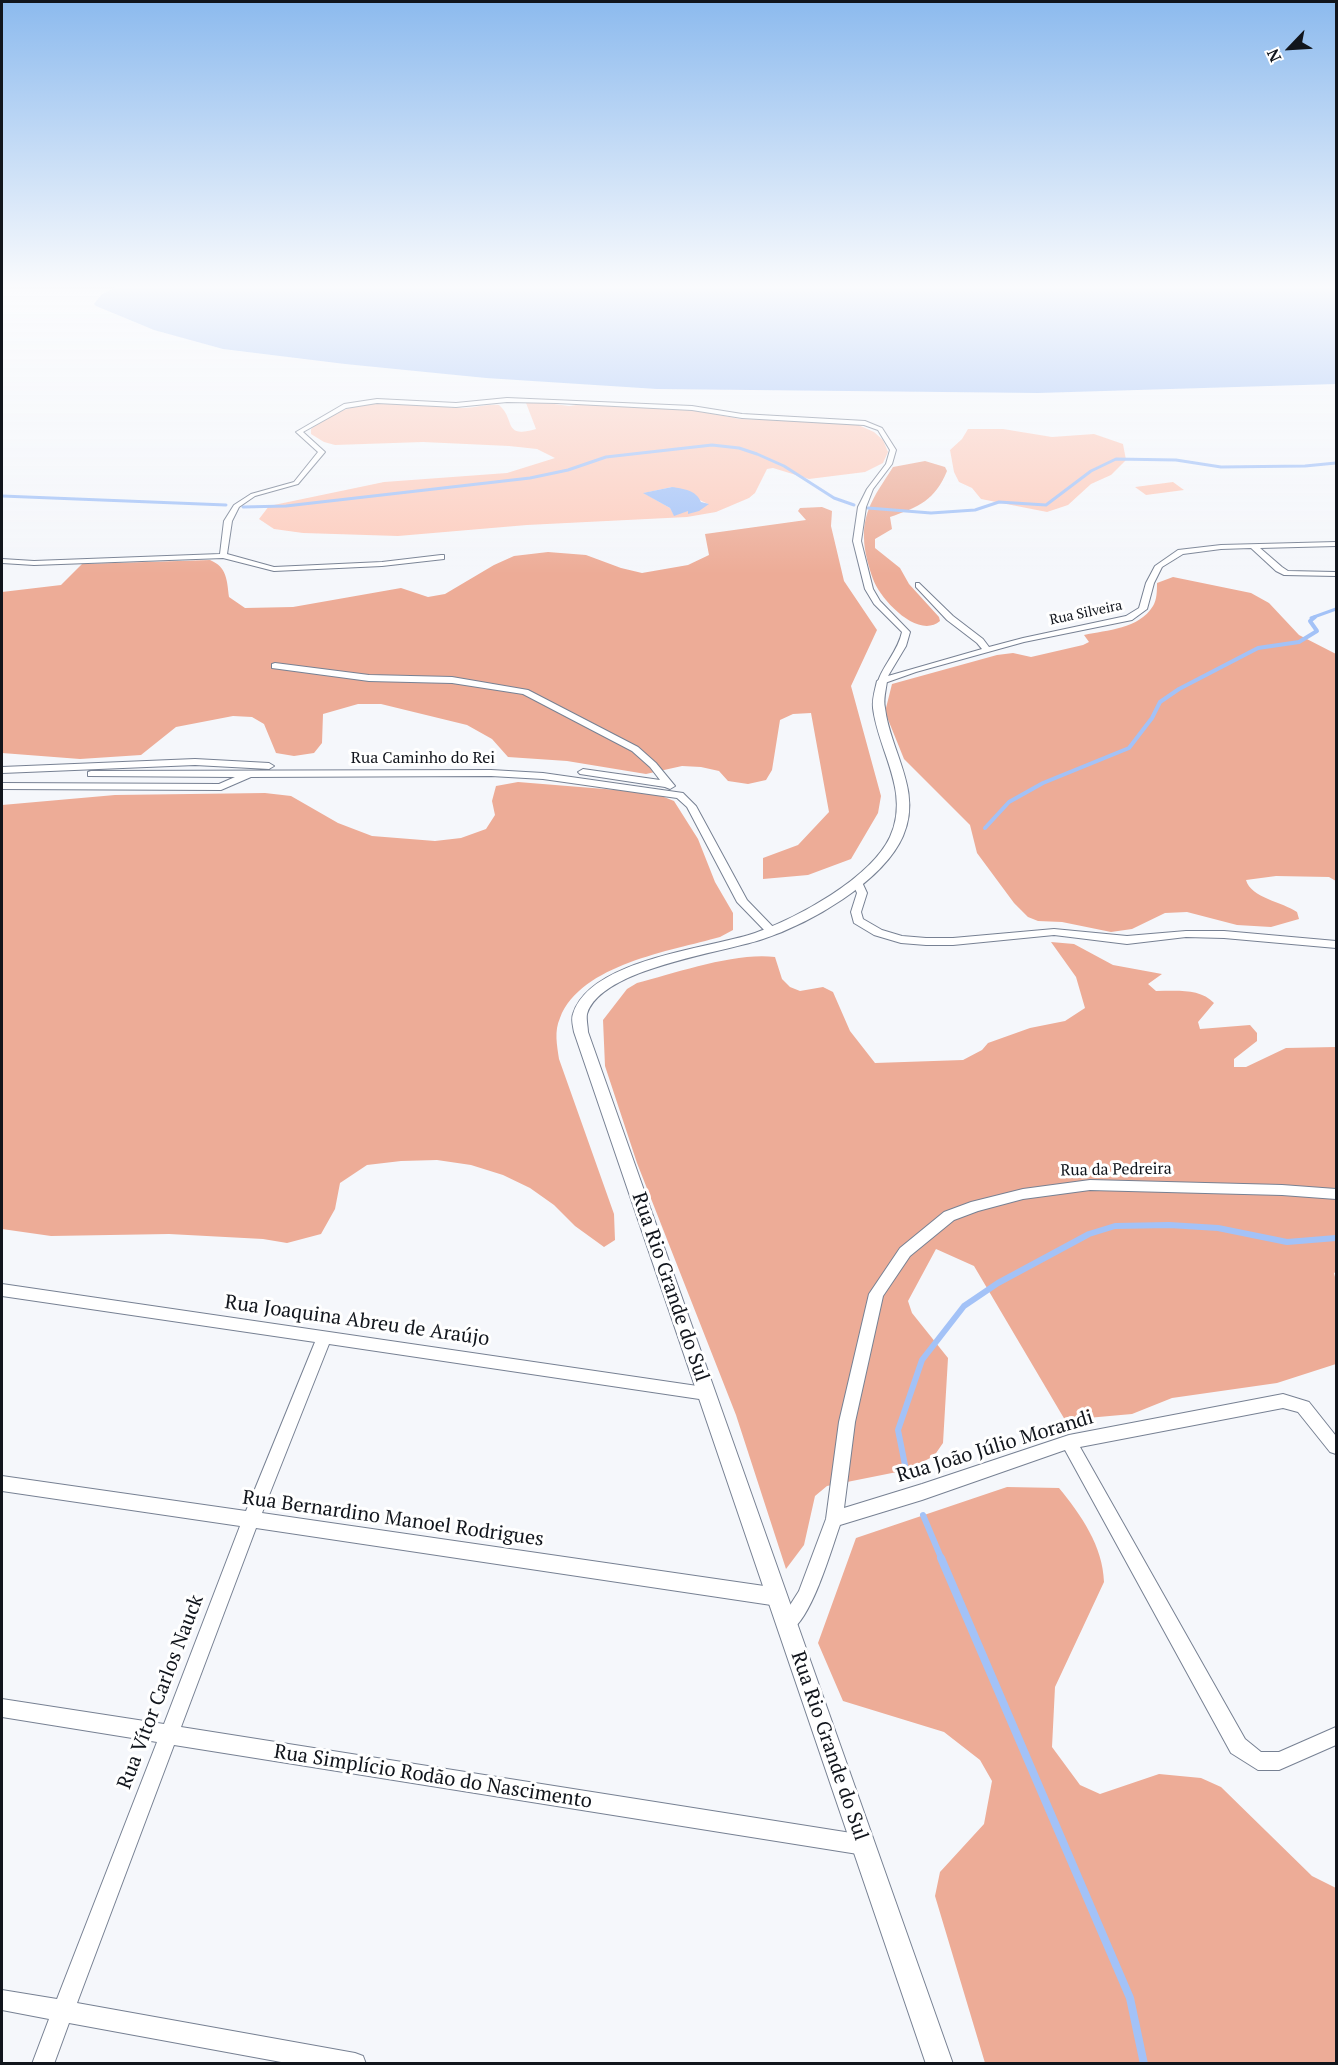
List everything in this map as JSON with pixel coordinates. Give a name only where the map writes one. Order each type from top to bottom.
[{"type":"street","points":[[223,556],[228,521],[236,506],[253,495],[299,480],[322,452],[299,432],[315,421],[354,403],[386,400],[462,405],[507,400],[557,401],[692,408],[742,416],[862,423],[880,429],[893,450],[889,464],[870,489],[862,507],[857,541],[869,589],[877,602],[906,632],[903,646],[886,668],[882,681]]},
{"type":"street","name":"Rua Silveira","points":[[882,681],[987,650],[1129,618],[1143,609],[1153,575],[1172,557],[1199,549],[1336,544]]},
{"type":"street","points":[[1252,546],[1287,573],[1335,574]]},
{"type":"street","points":[[2,561],[34,563],[223,556],[274,569],[382,564],[441,557]]},
{"type":"street","points":[[919,585],[950,618],[980,641],[987,650]]},
{"type":"street","points":[[275,666],[369,678],[452,680],[525,692],[634,749],[687,800],[742,902],[771,931]]},
{"type":"street","name":"Rua Rio Grande do Sul","points":[[882,681],[879,707],[900,771],[902,816],[897,836],[875,867],[834,897],[771,931],[731,944],[656,962],[617,978],[587,1001],[580,1015],[581,1032],[940,2064]]},
{"type":"street","points":[[2,770],[195,762],[299,766],[478,765],[589,773],[668,784]]},
{"type":"street","name":"Rua Caminho do Rei","points":[[2,786],[221,787],[249,774],[491,772],[543,776],[680,795]]},
{"type":"street","points":[[2,775],[249,774]]},
{"type":"street","points":[[857,882],[862,892],[856,912],[858,921],[869,930],[917,940],[961,941],[1057,932],[1129,940],[1185,934],[1336,945]]},
{"type":"street","name":"Rua da Pedreira","points":[[834,1519],[847,1422],[876,1294],[905,1252],[949,1216],[976,1206],[1023,1194],[1090,1185],[1282,1190],[1336,1194]]},
{"type":"street","name":"Rua Joaquina Abreu de Araújo","points":[[2,1290],[706,1393]]},
{"type":"street","name":"Rua Vítor Carlos Nauck","points":[[44,2064],[168,1735],[324,1337]]},
{"type":"street","name":"Rua João Júlio Morandi","points":[[834,1519],[1069,1442],[1283,1401],[1303,1407],[1336,1447]]},
{"type":"street","points":[[1069,1442],[1238,1746],[1258,1761],[1279,1761],[1336,1736]]},
{"type":"street","name":"Rua Bernardino Manoel Rodrigues","points":[[2,1483],[778,1597]]},
{"type":"street","points":[[787,1624],[806,1596],[834,1519]]},
{"type":"street","name":"Rua Simplício Rodão do Nascimento","points":[[2,1708],[864,1845]]},
{"type":"street","points":[[2,2000],[355,2064]]},
{"type":"shaded area","points":[[384,403],[462,408],[499,405],[514,429],[525,431],[536,429],[526,403],[693,410],[740,419],[854,423],[874,432],[883,440],[888,452],[883,463],[865,472],[809,479],[773,468],[767,469],[755,493],[749,498],[716,512],[687,517],[527,525],[398,536],[303,533],[274,529],[259,519],[269,506],[384,482],[507,473],[555,458],[537,449],[509,446],[423,442],[335,445],[324,442],[311,434],[311,429],[347,409]],"holes":[[[672,487],[708,504],[674,515],[670,508],[644,493]]]},
{"type":"shaded area","points":[[968,429],[1003,429],[1052,437],[1094,434],[1123,444],[1126,460],[1111,475],[1091,484],[1068,505],[1047,512],[981,499],[972,488],[959,482],[954,472],[950,450],[962,439]]},
{"type":"shaded area","points":[[925,461],[945,467],[947,471],[942,481],[931,496],[918,506],[890,517],[892,529],[875,539],[875,548],[900,568],[909,584],[939,617],[940,621],[931,625],[921,625],[911,621],[901,615],[883,597],[871,575],[864,538],[869,509],[893,467]]},
{"type":"shaded area","points":[[1173,482],[1184,490],[1146,495],[1135,487]]},
{"type":"shaded area","points":[[822,507],[832,511],[831,526],[844,581],[877,630],[851,686],[881,796],[878,813],[851,859],[808,875],[763,879],[763,858],[798,845],[829,812],[811,713],[793,714],[780,720],[772,770],[766,780],[748,784],[728,781],[719,771],[701,767],[682,766],[646,774],[567,761],[508,757],[492,739],[467,725],[381,704],[358,704],[323,714],[322,743],[314,753],[294,756],[276,753],[264,724],[252,717],[233,716],[176,727],[141,755],[80,759],[2,753],[2,592],[61,585],[82,564],[210,560],[223,570],[229,597],[245,608],[293,607],[401,588],[428,597],[445,594],[514,556],[548,552],[586,555],[642,573],[688,565],[709,555],[705,534],[806,520],[798,511],[800,508]]},
{"type":"shaded area","points":[[1173,577],[1251,593],[1269,603],[1299,635],[1336,654],[1336,881],[1329,877],[1276,876],[1246,880],[1254,891],[1297,912],[1299,919],[1271,927],[1237,925],[1187,912],[1165,913],[1132,929],[1111,932],[1062,922],[1038,921],[1028,917],[1014,903],[977,853],[970,825],[904,759],[885,712],[892,684],[997,655],[1013,653],[1031,657],[1083,645],[1089,642],[1084,635],[1112,630],[1140,620],[1154,604],[1157,583]]},
{"type":"shaded area","points":[[518,782],[654,793],[674,801],[698,839],[715,882],[733,913],[733,930],[720,937],[630,962],[607,972],[587,985],[571,1000],[558,1023],[556,1038],[559,1059],[614,1214],[615,1240],[604,1247],[575,1226],[554,1205],[530,1188],[503,1175],[471,1165],[437,1160],[367,1165],[340,1183],[335,1209],[321,1234],[287,1243],[263,1239],[169,1234],[51,1236],[2,1229],[2,805],[115,795],[265,793],[291,796],[338,823],[372,836],[435,841],[461,838],[486,829],[495,815],[492,801],[496,786]]},
{"type":"shaded area","points":[[1051,942],[1074,944],[1113,965],[1162,974],[1148,984],[1156,991],[1187,991],[1208,998],[1214,1003],[1198,1022],[1200,1029],[1250,1025],[1257,1033],[1257,1041],[1234,1059],[1234,1067],[1246,1067],[1286,1048],[1336,1047],[1336,1272],[1334,1273],[1336,1281],[1336,1364],[1277,1383],[1172,1398],[1132,1414],[1065,1420],[974,1266],[936,1249],[908,1301],[912,1313],[948,1358],[943,1443],[934,1456],[907,1470],[827,1486],[815,1496],[804,1545],[786,1569],[736,1415],[637,1163],[605,1066],[603,1020],[627,989],[637,983],[724,960],[759,956],[775,957],[782,979],[790,987],[800,991],[823,987],[833,992],[850,1031],[875,1063],[963,1060],[982,1050],[988,1043],[1030,1028],[1065,1021],[1085,1008],[1076,977]]},
{"type":"shaded area","points":[[1007,1487],[1059,1488],[1089,1532],[1103,1569],[1104,1582],[1055,1687],[1052,1747],[1080,1785],[1100,1794],[1159,1774],[1201,1778],[1221,1787],[1312,1876],[1336,1888],[1336,2063],[985,2063],[935,1896],[940,1872],[984,1824],[992,1781],[980,1760],[944,1732],[843,1701],[818,1643],[856,1538]]},
{"type":"water","points":[[538,381],[1336,381],[1336,384],[1038,393],[657,389]]},
{"type":"water","points":[[672,487],[689,491],[701,502],[709,504],[699,511],[688,514],[688,511],[674,516],[670,508],[643,493]]},
{"type":"waterway","points":[[243,507],[286,506],[530,478],[568,470],[606,457],[712,445],[739,448],[757,454],[784,466],[834,498],[854,505]]},
{"type":"waterway","points":[[868,508],[931,513],[975,510],[999,502],[1046,505],[1091,471],[1116,459],[1176,460],[1221,467],[1305,466],[1336,463]]},
{"type":"waterway","points":[[2,496],[226,505]]},
{"type":"waterway","points":[[1311,618],[1336,609]]},
{"type":"waterway","points":[[985,828],[1009,802],[1043,783],[1129,748],[1152,718],[1160,702],[1179,689],[1258,648],[1299,642],[1317,631],[1310,621],[1315,617]]},
{"type":"waterway","points":[[907,1475],[898,1430],[922,1360],[964,1306],[998,1283],[1089,1234],[1115,1226],[1169,1225],[1218,1228],[1287,1242],[1336,1238]]},
{"type":"waterway","points":[[923,1515],[942,1560]]},
{"type":"waterway","points":[[941,1558],[1130,1998],[1144,2064]]}]
